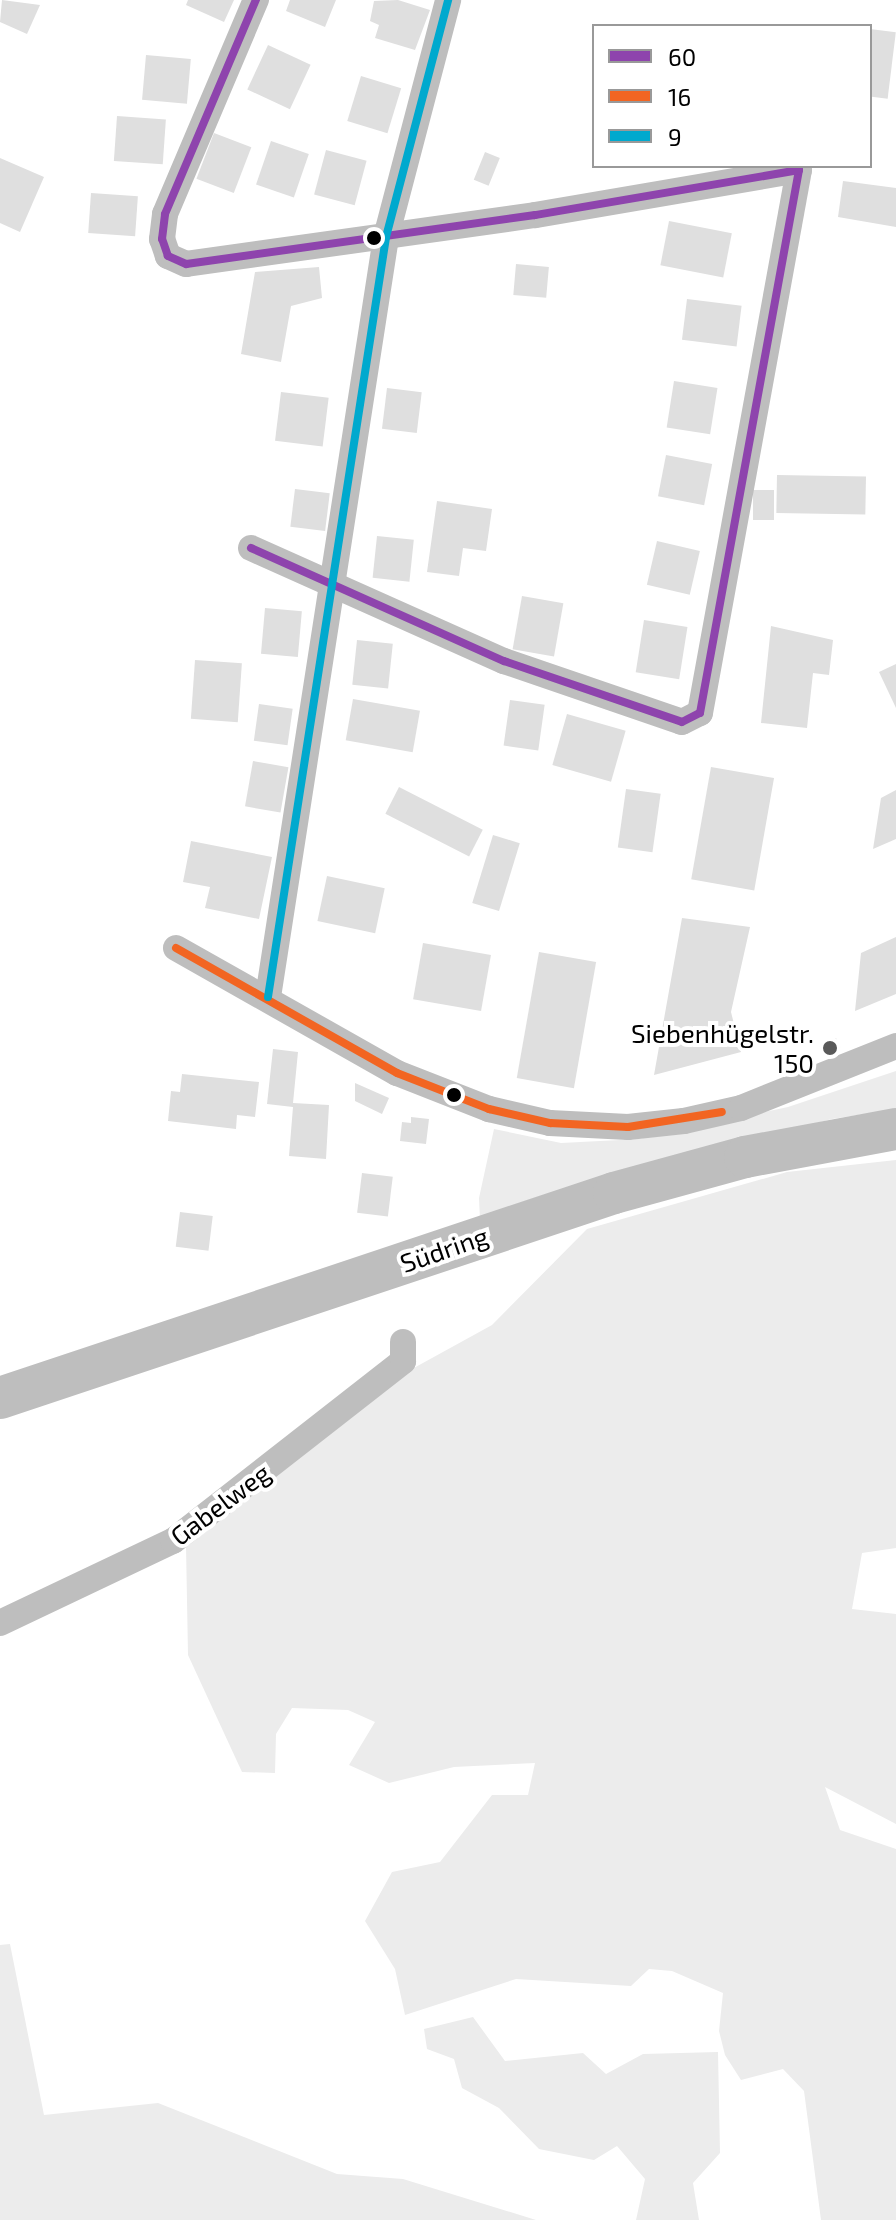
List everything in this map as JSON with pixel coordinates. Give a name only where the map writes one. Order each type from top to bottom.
[{"type":"main road","name":"Südring","points":[[0,1398],[468,1240],[745,1157],[896,1129]]},
{"type":"street","points":[[251,548],[334,589],[504,661],[682,722],[700,713],[799,170],[386,237],[186,264],[168,256],[162,239],[165,214],[256,0]]},
{"type":"street","points":[[268,997],[334,589],[386,237],[448,0]]},
{"type":"street","points":[[176,948],[438,1091],[489,1109],[589,1127],[684,1121],[741,1108],[896,1046]]},
{"type":"street","name":"Gabelweg","points":[[0,1623],[173,1541],[403,1361],[403,1342]]},
{"type":"shaded area","points":[[896,1071],[896,1109],[832,1119],[624,1172],[480,1220],[479,1198],[494,1129],[561,1143],[639,1139],[788,1107]]},
{"type":"shaded area","points":[[896,1160],[896,1548],[862,1553],[852,1609],[896,1614],[896,1824],[825,1787],[840,1830],[896,1849],[896,2220],[821,2220],[804,2091],[783,2069],[741,2080],[725,2055],[719,2031],[723,1993],[672,1971],[649,1969],[631,1986],[516,1979],[405,2015],[395,1969],[365,1921],[392,1872],[440,1862],[492,1795],[528,1795],[535,1763],[454,1767],[389,1783],[349,1765],[375,1722],[348,1710],[292,1708],[276,1734],[275,1773],[242,1772],[188,1655],[186,1546],[412,1369],[492,1325],[587,1229],[787,1172]]},
{"type":"shaded area","points":[[10,1944],[44,2115],[158,2103],[337,2174],[403,2179],[536,2220],[0,2220],[0,1945]]},
{"type":"shaded area","points":[[473,2017],[505,2061],[583,2053],[606,2074],[643,2054],[718,2052],[720,2153],[693,2183],[699,2220],[636,2220],[645,2179],[617,2146],[594,2160],[539,2149],[499,2108],[462,2088],[454,2059],[427,2049],[424,2029]]},
{"type":"building","points":[[2,0],[40,5],[27,34],[0,22]]},
{"type":"building","points":[[188,0],[234,0],[224,22],[186,5]]},
{"type":"building","points":[[290,0],[336,0],[325,27],[286,11]]},
{"type":"building","points":[[398,0],[430,10],[415,50],[375,38],[379,25],[370,21],[374,1]]},
{"type":"building","points":[[872,29],[896,32],[888,99],[872,97]]},
{"type":"building","points":[[268,45],[311,65],[290,109],[247,89]]},
{"type":"building","points":[[146,55],[191,59],[187,104],[142,100]]},
{"type":"building","points":[[361,76],[401,88],[387,133],[347,121]]},
{"type":"building","points":[[117,116],[166,119],[163,164],[114,161]]},
{"type":"building","points":[[214,133],[251,147],[234,193],[196,179]]},
{"type":"building","points":[[271,141],[309,154],[294,198],[256,184]]},
{"type":"building","points":[[326,150],[367,161],[355,205],[314,194]]},
{"type":"building","points":[[485,152],[500,158],[489,186],[474,180]]},
{"type":"building","points":[[0,158],[44,177],[20,232],[0,223]]},
{"type":"building","points":[[843,181],[896,188],[896,227],[838,217]]},
{"type":"building","points":[[91,193],[138,196],[135,236],[88,233]]},
{"type":"building","points":[[669,221],[732,233],[723,277],[660,265]]},
{"type":"building","points":[[516,264],[549,267],[546,298],[513,295]]},
{"type":"building","points":[[319,267],[322,298],[291,306],[281,362],[241,354],[255,272]]},
{"type":"building","points":[[687,299],[742,306],[737,346],[682,340]]},
{"type":"building","points":[[674,381],[717,388],[710,434],[667,427]]},
{"type":"building","points":[[387,388],[422,392],[417,433],[382,429]]},
{"type":"building","points":[[281,392],[329,398],[323,446],[275,441]]},
{"type":"building","points":[[666,455],[712,464],[704,505],[658,496]]},
{"type":"building","points":[[777,475],[866,477],[865,515],[776,513]]},
{"type":"building","points":[[295,489],[330,493],[325,531],[290,527]]},
{"type":"building","points":[[753,490],[774,490],[774,520],[753,520]]},
{"type":"building","points":[[437,501],[492,509],[486,551],[463,548],[459,576],[427,572]]},
{"type":"building","points":[[377,536],[414,540],[409,582],[373,578]]},
{"type":"building","points":[[657,541],[700,551],[690,595],[647,585]]},
{"type":"building","points":[[522,596],[563,603],[554,656],[513,649]]},
{"type":"building","points":[[265,608],[302,611],[298,657],[261,654]]},
{"type":"building","points":[[644,620],[687,627],[679,679],[636,672]]},
{"type":"building","points":[[771,626],[833,640],[829,675],[813,673],[807,728],[761,723]]},
{"type":"building","points":[[357,640],[393,644],[388,689],[352,685]]},
{"type":"building","points":[[195,660],[242,663],[238,722],[191,719]]},
{"type":"building","points":[[896,664],[896,708],[879,672]]},
{"type":"building","points":[[353,699],[420,711],[413,752],[346,740]]},
{"type":"building","points":[[510,700],[545,705],[538,750],[504,746]]},
{"type":"building","points":[[259,704],[293,709],[288,745],[254,741]]},
{"type":"building","points":[[567,714],[626,731],[611,782],[552,765]]},
{"type":"building","points":[[253,761],[288,767],[280,813],[245,806]]},
{"type":"building","points":[[711,767],[774,778],[754,890],[691,879]]},
{"type":"building","points":[[399,787],[483,830],[469,856],[385,814]]},
{"type":"building","points":[[626,789],[661,794],[652,852],[618,847]]},
{"type":"building","points":[[896,790],[896,839],[873,849],[881,798]]},
{"type":"building","points":[[493,835],[520,843],[499,911],[472,903]]},
{"type":"building","points":[[191,841],[272,857],[259,919],[205,908],[210,887],[183,882]]},
{"type":"building","points":[[327,876],[385,888],[375,933],[317,921]]},
{"type":"building","points":[[682,918],[750,927],[731,1012],[741,1052],[654,1075]]},
{"type":"building","points":[[896,937],[896,994],[855,1011],[861,953]]},
{"type":"building","points":[[423,943],[491,955],[481,1011],[413,999]]},
{"type":"building","points":[[539,952],[596,962],[574,1088],[517,1078]]},
{"type":"building","name":"Siebenhügelstr. 150","points":[[836,1038],[841,1048],[824,1056],[819,1047]]},
{"type":"building","points":[[273,1049],[298,1052],[293,1103],[329,1105],[326,1159],[289,1156],[293,1107],[267,1104]]},
{"type":"building","points":[[182,1074],[259,1082],[255,1117],[237,1115],[236,1129],[168,1121],[171,1091],[180,1092]]},
{"type":"building","points":[[355,1083],[389,1098],[382,1114],[355,1101]]},
{"type":"building","points":[[411,1117],[429,1119],[426,1144],[400,1141],[402,1122],[411,1123]]},
{"type":"building","points":[[362,1173],[393,1177],[388,1216],[357,1213]]},
{"type":"building","points":[[180,1212],[213,1216],[208,1251],[176,1247]]},
{"type":"transit line","name":"60","points":[[251,548],[504,661],[682,722],[700,713],[799,170],[535,215],[186,264],[168,256],[162,239],[165,214],[256,0]]},
{"type":"transit line","name":"9","points":[[268,997],[386,237],[448,0]]},
{"type":"transit line","name":"16","points":[[176,948],[397,1073],[489,1109],[550,1123],[628,1127],[722,1112]]},
{"type":"place","name":"Siebenhügelstr. 150","points":[[830,1048]]}]
